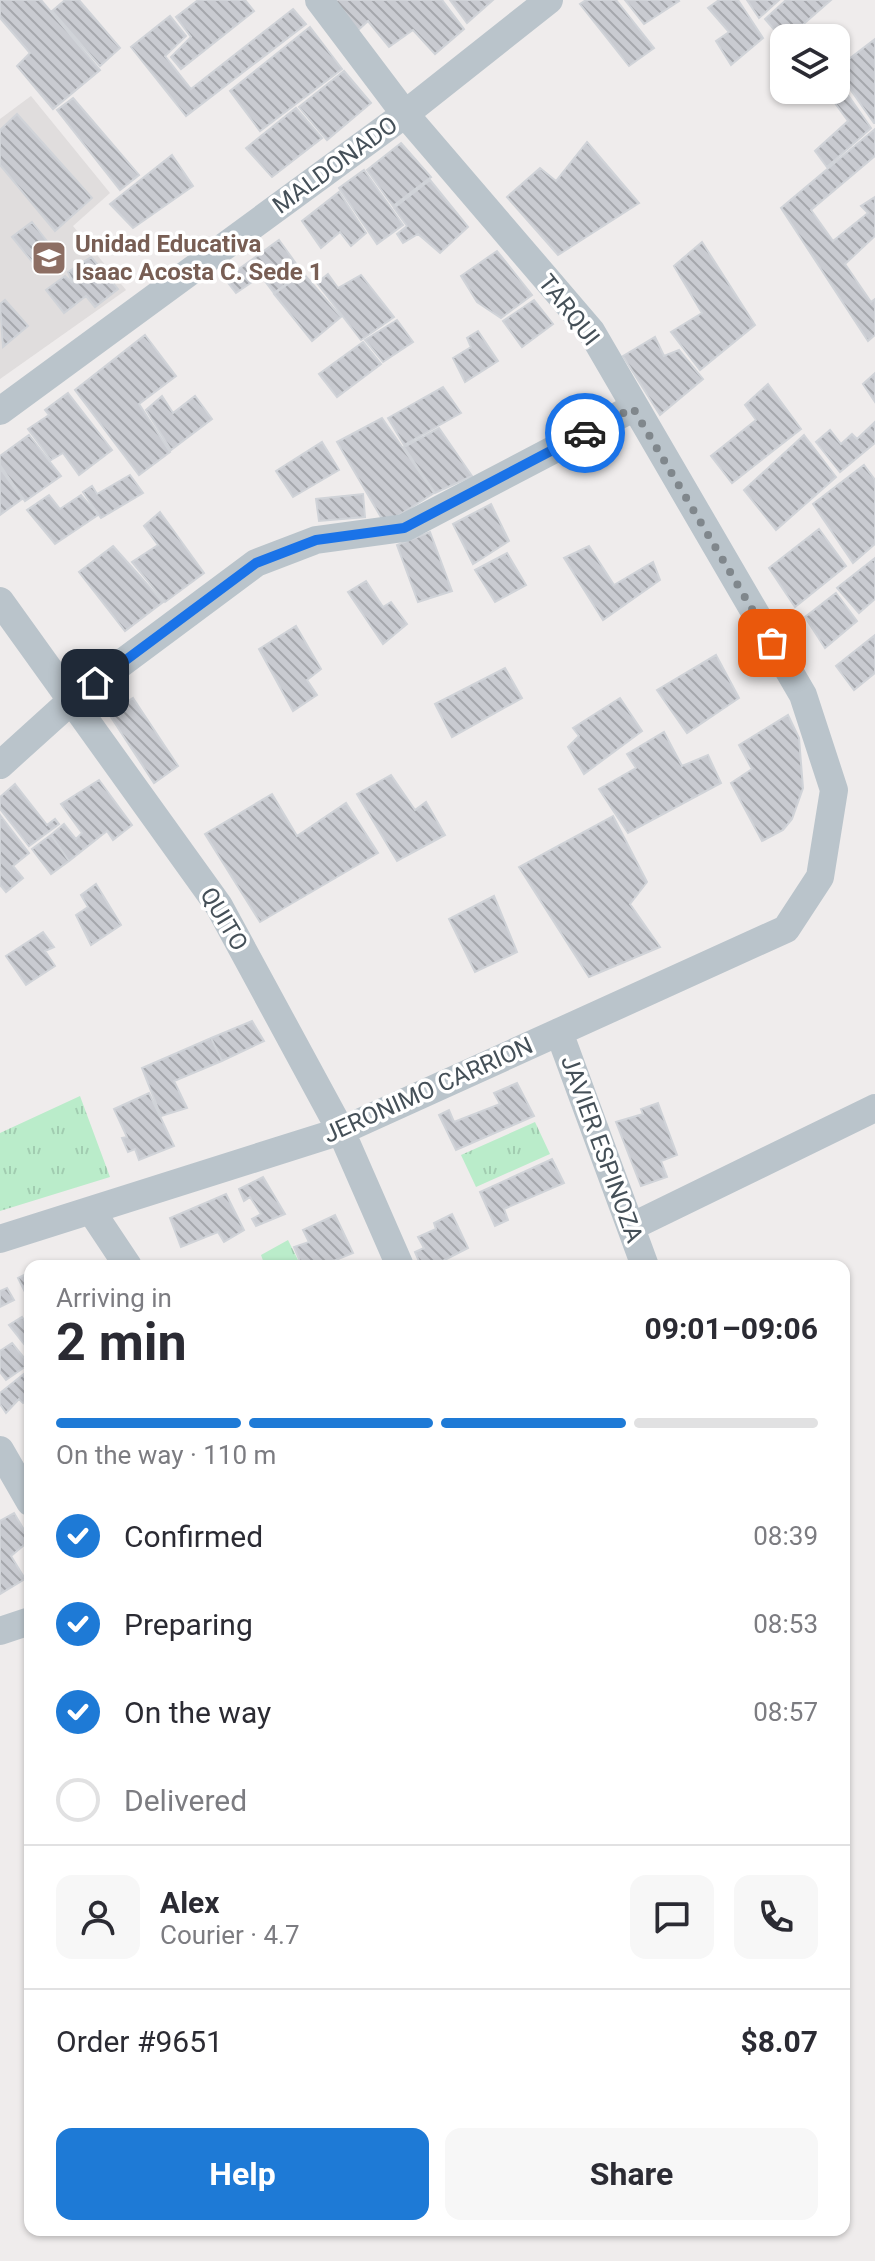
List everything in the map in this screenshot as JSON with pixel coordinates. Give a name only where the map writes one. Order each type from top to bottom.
[{"type":"street","name":"TARQUI","points":[[319,0],[405,114],[591,331],[633,408],[803,695],[834,790],[820,877]]},
{"type":"street","name":"MALDONADO","points":[[0,411],[405,114],[549,0]]},
{"type":"street","points":[[0,765],[72,700],[256,563],[316,540],[404,528],[633,408]]},
{"type":"street","name":"QUITO","points":[[0,601],[219,906],[341,1131],[397,1260]]},
{"type":"street","name":"JERONIMO CARRION","points":[[0,1239],[341,1131],[786,929],[820,877]]},
{"type":"street","name":"JAVIER ESPINOZA","points":[[559,1032],[643,1260]]},
{"type":"street","points":[[631,1227],[875,1108]]},
{"type":"street","points":[[92,1212],[124,1260]]},
{"type":"street","points":[[0,1450],[24,1492]]},
{"type":"street","points":[[0,1631],[24,1623]]},
{"type":"shaded area","name":"Unidad Educativa Isaac Acosta C. Sede 1","points":[[31,96],[110,193],[73,226],[126,290],[0,379],[0,119]]},
{"type":"green space","points":[[80,1096],[110,1177],[0,1211],[0,1133]]},
{"type":"green space","points":[[535,1122],[550,1154],[476,1187],[461,1155]]},
{"type":"green space","points":[[288,1240],[298,1260],[263,1260],[261,1255]]},
{"type":"building","points":[[0,0],[41,0],[100,70],[53,109],[17,66],[30,53],[0,18]]},
{"type":"building","points":[[65,0],[79,0],[120,48],[100,66],[52,11]]},
{"type":"building","points":[[198,0],[245,0],[254,11],[181,69],[171,57],[191,37],[176,17]]},
{"type":"building","points":[[330,0],[442,0],[464,29],[435,54],[413,30],[389,47],[368,21],[356,32]]},
{"type":"building","points":[[450,0],[493,0],[467,23]]},
{"type":"building","points":[[586,0],[616,0],[654,48],[629,66],[580,4]]},
{"type":"building","points":[[625,0],[678,0],[679,1],[644,24]]},
{"type":"building","points":[[719,0],[738,0],[763,38],[731,65],[716,41],[729,32],[708,8]]},
{"type":"building","points":[[747,0],[779,0],[759,18]]},
{"type":"building","points":[[786,0],[831,0],[803,24],[770,25],[765,19]]},
{"type":"building","points":[[293,9],[306,24],[186,116],[131,47],[170,16],[186,36],[165,56],[191,89]]},
{"type":"building","points":[[310,27],[342,69],[260,131],[230,91]]},
{"type":"building","points":[[875,39],[875,123],[850,89],[850,58]]},
{"type":"building","points":[[344,71],[371,103],[327,140],[299,107]]},
{"type":"building","points":[[73,98],[139,175],[120,190],[57,110]]},
{"type":"building","points":[[850,98],[871,128],[827,167],[815,151],[848,121],[836,104],[850,104]]},
{"type":"building","points":[[296,108],[322,138],[272,177],[246,148]]},
{"type":"building","points":[[17,114],[92,198],[55,231],[0,165],[0,130]]},
{"type":"building","points":[[875,129],[875,156],[811,210],[833,241],[868,213],[861,206],[875,197],[875,236],[845,264],[871,302],[875,299],[875,335],[868,341],[781,208]]},
{"type":"building","points":[[587,142],[639,203],[558,255],[507,197],[540,168],[556,181]]},
{"type":"building","points":[[401,143],[431,177],[393,206],[367,170]]},
{"type":"building","points":[[172,155],[193,186],[133,228],[110,204]]},
{"type":"building","points":[[364,170],[403,225],[377,244],[339,188]]},
{"type":"building","points":[[430,180],[468,227],[440,253],[418,234],[403,243],[397,234],[407,226],[394,208]]},
{"type":"building","points":[[339,192],[366,233],[351,246],[340,232],[321,248],[302,221]]},
{"type":"building","points":[[32,222],[53,249],[34,264],[12,237]]},
{"type":"building","points":[[279,240],[302,272],[274,293],[261,276],[236,293],[225,279]]},
{"type":"building","points":[[702,242],[755,325],[700,370],[671,332],[702,313],[674,266]]},
{"type":"building","points":[[497,251],[532,295],[501,318],[477,302],[461,276]]},
{"type":"building","points":[[91,257],[118,289],[95,307],[86,296],[64,313],[46,290],[65,276],[73,283],[68,272]]},
{"type":"building","points":[[303,273],[341,317],[312,341],[274,294]]},
{"type":"building","points":[[328,274],[338,288],[361,275],[394,317],[361,340],[317,283]]},
{"type":"building","points":[[5,300],[28,326],[3,347],[0,304]]},
{"type":"building","points":[[534,300],[553,324],[522,347],[503,321]]},
{"type":"building","points":[[397,320],[413,342],[383,362],[365,340]]},
{"type":"building","points":[[478,331],[498,361],[465,382],[453,358],[471,347],[467,338]]},
{"type":"building","points":[[145,335],[176,376],[139,404],[170,452],[139,475],[75,390]]},
{"type":"building","points":[[655,337],[664,356],[679,350],[703,379],[660,415],[623,356]]},
{"type":"building","points":[[363,342],[381,364],[337,397],[319,374]]},
{"type":"building","points":[[875,373],[875,402],[863,384]]},
{"type":"building","points":[[768,384],[801,429],[732,483],[711,456],[756,420],[745,405]]},
{"type":"building","points":[[443,387],[461,413],[404,445],[388,418]]},
{"type":"building","points":[[68,393],[112,450],[79,475],[63,453],[51,460],[28,429],[49,415],[45,410]]},
{"type":"building","points":[[162,396],[173,413],[195,396],[212,419],[171,450],[146,410]]},
{"type":"building","points":[[382,418],[434,493],[385,524],[337,442]]},
{"type":"building","points":[[875,422],[875,443],[840,472],[816,442],[830,430],[841,444],[852,434],[857,439]]},
{"type":"building","points":[[439,428],[472,476],[435,493],[404,447]]},
{"type":"building","points":[[29,435],[61,476],[25,501],[0,465],[0,456]]},
{"type":"building","points":[[804,435],[836,477],[776,530],[744,490]]},
{"type":"building","points":[[322,442],[339,470],[293,497],[276,471]]},
{"type":"building","points":[[864,465],[875,480],[875,544],[853,563],[813,504]]},
{"type":"building","points":[[0,468],[22,499],[0,515]]},
{"type":"building","points":[[130,475],[143,493],[101,518],[83,492],[92,486],[97,494]]},
{"type":"building","points":[[363,494],[365,517],[319,521],[316,499]]},
{"type":"building","points":[[49,495],[60,509],[81,495],[98,515],[55,544],[27,510]]},
{"type":"building","points":[[491,504],[509,541],[473,564],[453,524]]},
{"type":"building","points":[[160,512],[204,573],[165,602],[132,562],[158,545],[144,526]]},
{"type":"building","points":[[819,529],[846,566],[795,607],[769,568]]},
{"type":"building","points":[[430,532],[452,591],[418,602],[397,545]]},
{"type":"building","points":[[113,546],[163,602],[125,631],[79,572]]},
{"type":"building","points":[[589,546],[614,585],[653,562],[660,580],[603,620],[564,558]]},
{"type":"building","points":[[507,553],[526,585],[495,602],[475,570]]},
{"type":"building","points":[[875,558],[875,599],[859,613],[837,588]]},
{"type":"building","points":[[366,581],[383,607],[391,602],[407,624],[383,644],[348,592]]},
{"type":"building","points":[[836,593],[857,621],[825,648],[805,617]]},
{"type":"building","points":[[296,626],[321,669],[307,680],[317,695],[293,711],[259,649]]},
{"type":"building","points":[[875,635],[875,673],[854,690],[836,666]]},
{"type":"building","points":[[716,655],[739,698],[687,733],[657,690]]},
{"type":"building","points":[[505,668],[522,698],[452,737],[435,704]]},
{"type":"building","points":[[133,698],[178,766],[154,783],[109,714]]},
{"type":"building","points":[[620,698],[642,731],[584,774],[568,747],[579,736],[573,728]]},
{"type":"building","points":[[788,715],[799,738],[803,788],[792,819],[783,830],[762,841],[731,783],[752,769],[739,745]]},
{"type":"building","points":[[664,732],[682,766],[708,755],[721,783],[628,833],[599,789],[636,768],[627,754]]},
{"type":"building","points":[[391,775],[415,810],[426,802],[445,835],[397,861],[357,794]]},
{"type":"building","points":[[99,780],[132,825],[113,840],[107,831],[69,861],[51,835],[64,824],[76,839],[82,833],[61,804]]},
{"type":"building","points":[[15,784],[47,825],[55,819],[59,824],[29,846],[0,809],[0,797]]},
{"type":"building","points":[[272,794],[297,836],[346,803],[378,853],[260,922],[205,834]]},
{"type":"building","points":[[0,815],[29,853],[13,866],[23,878],[6,892],[0,885]]},
{"type":"building","points":[[613,816],[647,882],[630,904],[660,947],[589,977],[519,867]]},
{"type":"building","points":[[51,835],[69,861],[51,874],[32,849]]},
{"type":"building","points":[[96,884],[121,925],[91,945],[76,915],[88,907],[81,895]]},
{"type":"building","points":[[494,896],[517,952],[475,972],[449,919]]},
{"type":"building","points":[[43,932],[54,947],[45,951],[55,966],[26,985],[6,956]]},
{"type":"building","points":[[252,1021],[264,1041],[222,1061],[211,1038]]},
{"type":"building","points":[[211,1038],[222,1061],[174,1081],[187,1108],[161,1116],[142,1068]]},
{"type":"building","points":[[517,1083],[534,1116],[456,1150],[439,1115],[449,1110],[454,1122],[500,1104],[494,1093]]},
{"type":"building","points":[[149,1093],[174,1146],[139,1160],[135,1149],[128,1152],[122,1138],[127,1137],[114,1109]]},
{"type":"building","points":[[658,1103],[677,1155],[661,1161],[667,1177],[641,1186],[616,1122],[643,1114],[641,1109]]},
{"type":"building","points":[[552,1159],[564,1183],[504,1209],[508,1220],[495,1226],[480,1192]]},
{"type":"building","points":[[263,1177],[285,1214],[256,1226],[252,1219],[261,1214],[250,1197],[244,1201],[239,1189]]},
{"type":"building","points":[[226,1194],[244,1230],[224,1242],[218,1232],[181,1247],[170,1218]]},
{"type":"building","points":[[452,1214],[468,1248],[445,1260],[418,1260],[415,1252],[424,1248],[418,1237],[436,1229],[434,1223]]},
{"type":"building","points":[[335,1215],[353,1253],[336,1260],[299,1260],[294,1247],[309,1242],[303,1230]]},
{"type":"building","points":[[24,1275],[24,1290],[18,1278]]},
{"type":"building","points":[[7,1288],[14,1300],[0,1307],[0,1291]]},
{"type":"building","points":[[22,1317],[24,1344],[9,1325]]},
{"type":"building","points":[[12,1343],[24,1358],[24,1367],[6,1380],[0,1372],[0,1351]]},
{"type":"building","points":[[24,1374],[24,1402],[19,1399],[6,1413],[0,1404],[0,1393]]},
{"type":"building","points":[[14,1513],[24,1530],[24,1545],[11,1556],[24,1580],[0,1594],[0,1521]]},
{"type":"way so far","points":[[585,433],[633,408],[772,643]]},
{"type":"place","name":"Unidad Educativa Isaac Acosta C. Sede 1","points":[[49,258]]},
{"type":"route","points":[[95,683],[256,563],[316,540],[404,528],[585,433]]}]
